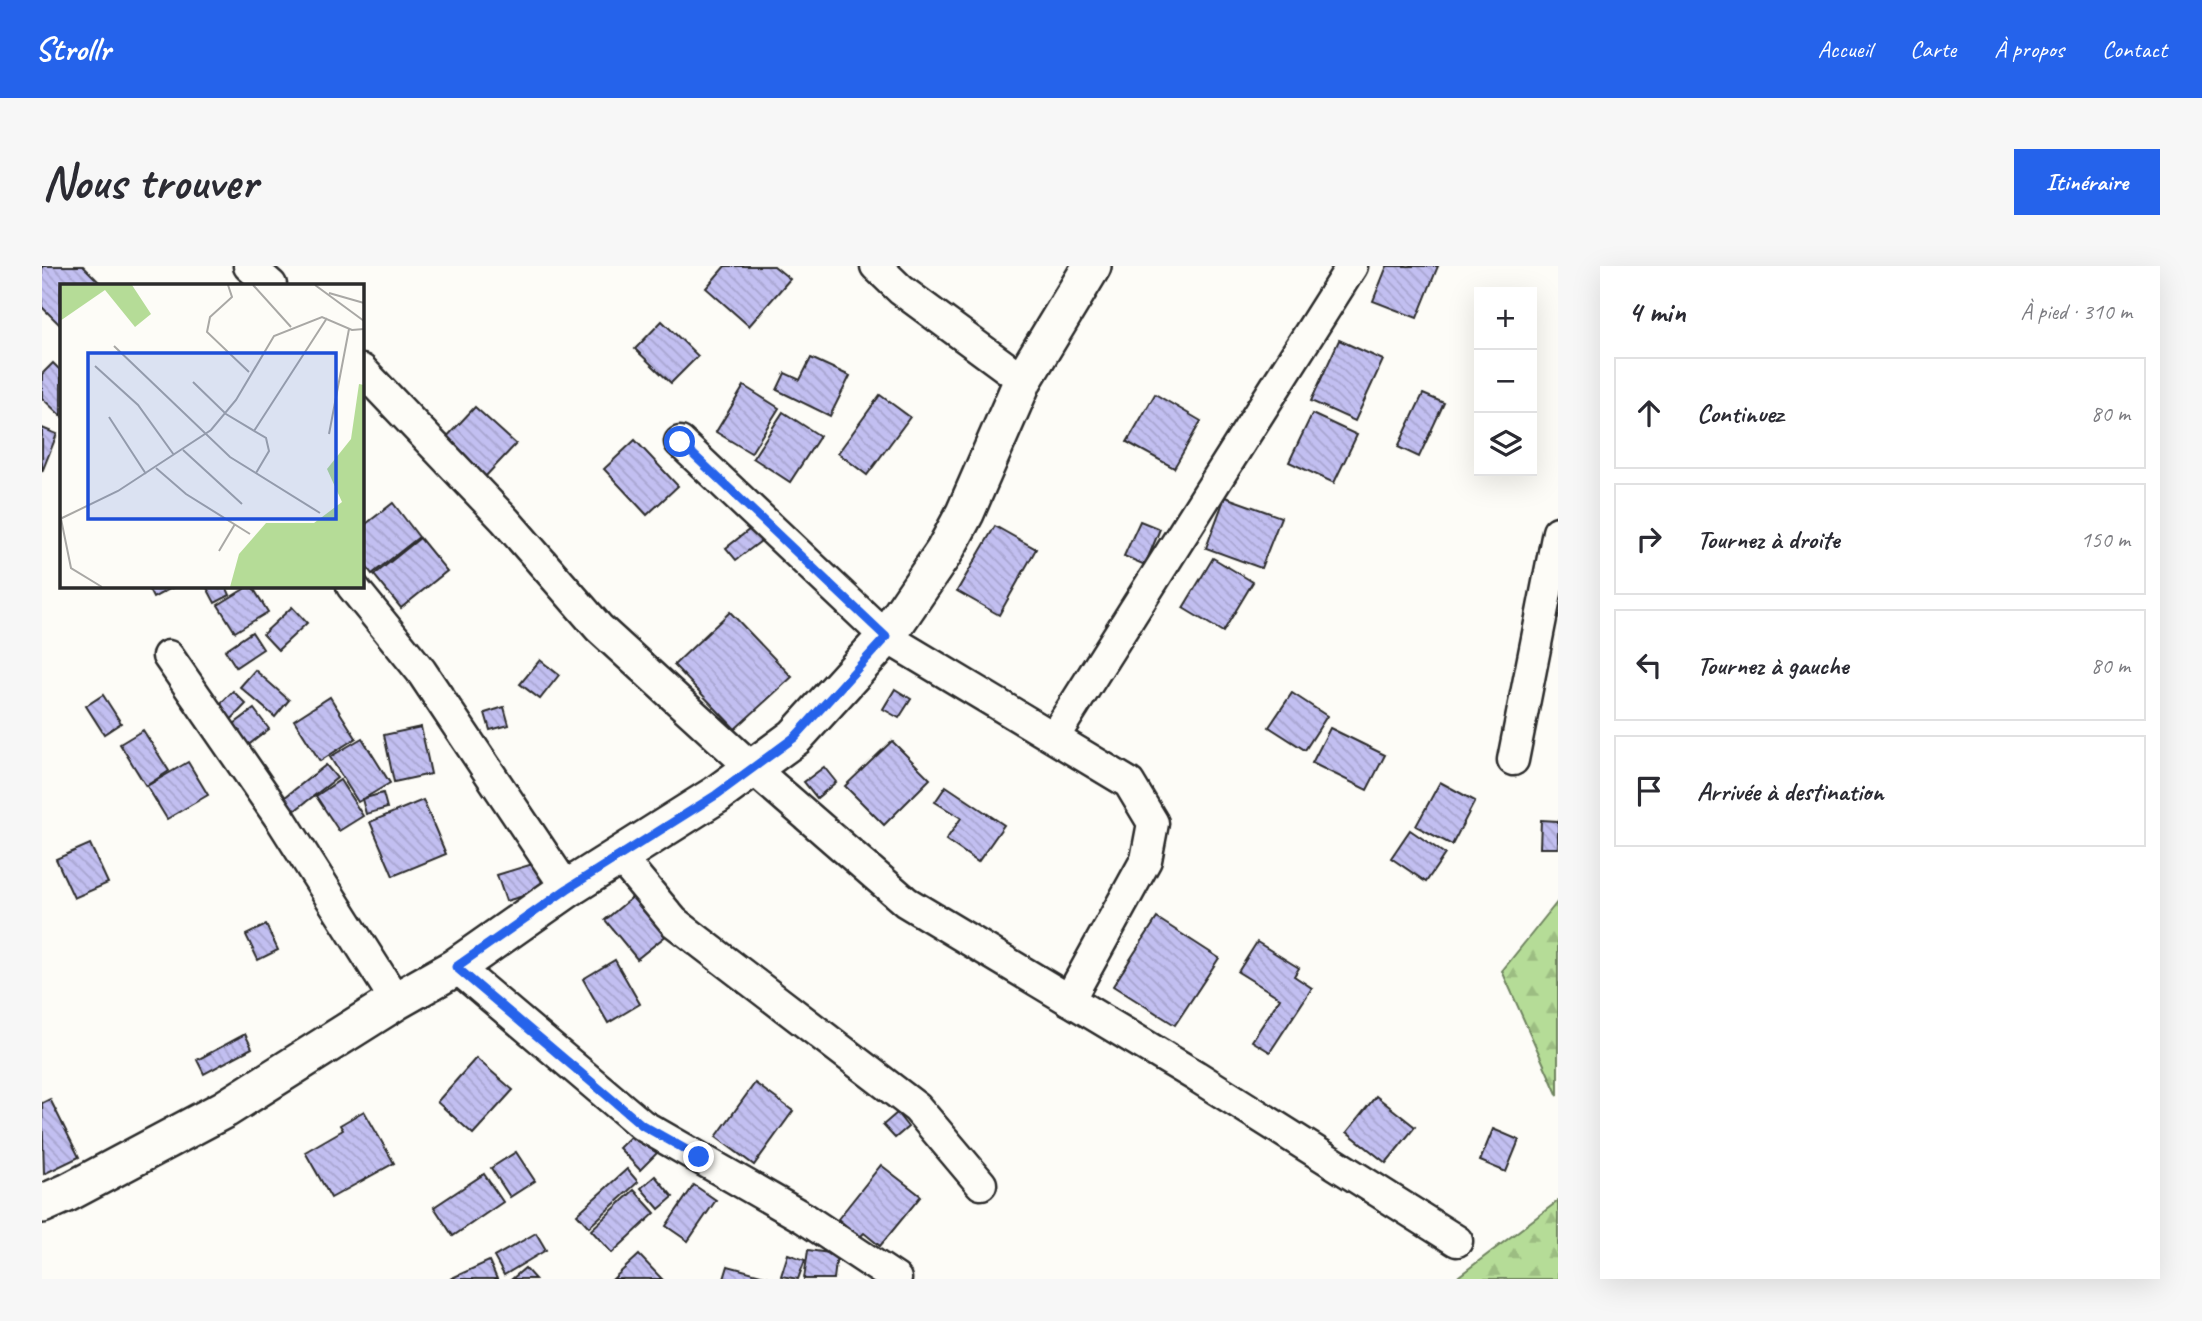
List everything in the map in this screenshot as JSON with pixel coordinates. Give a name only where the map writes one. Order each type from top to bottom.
[{"type":"street","points":[[249,266],[270,284]]},
{"type":"street","points":[[876,266],[901,290],[1023,380]]},
{"type":"street","points":[[42,1204],[225,1109],[396,1001],[456,967],[567,889],[716,795],[795,737],[886,637],[944,552],[965,513],[1023,380],[1092,266]]},
{"type":"street","points":[[1054,737],[1352,266]]},
{"type":"street","points":[[364,372],[505,520],[599,628],[752,768],[906,902],[1196,1076],[1457,1241]]},
{"type":"street","points":[[680,442],[886,637],[1129,783],[1153,823],[1146,860],[1069,1000]]},
{"type":"street","points":[[1513,760],[1558,532]]},
{"type":"street","points":[[354,588],[421,671],[567,889]]},
{"type":"street","points":[[168,656],[282,821],[396,1001]]},
{"type":"street","points":[[619,856],[674,922],[917,1108],[981,1184]]},
{"type":"street","points":[[456,967],[642,1125],[804,1218],[896,1279]]},
{"type":"green space","points":[[1558,901],[1558,1096],[1502,971]]},
{"type":"green space","points":[[1558,1201],[1558,1279],[1455,1279]]},
{"type":"building","points":[[42,266],[83,266],[101,284],[60,284],[60,325],[42,307]]},
{"type":"building","points":[[725,266],[774,266],[790,279],[749,326],[706,288]]},
{"type":"building","points":[[1387,266],[1438,266],[1417,318],[1373,301]]},
{"type":"building","points":[[662,321],[698,356],[671,383],[635,349]]},
{"type":"building","points":[[1339,340],[1383,360],[1355,421],[1311,401]]},
{"type":"building","points":[[811,358],[850,376],[830,416],[777,390],[785,373],[800,380]]},
{"type":"building","points":[[53,363],[60,370],[60,415],[42,398],[42,374]]},
{"type":"building","points":[[744,386],[779,408],[751,453],[716,432]]},
{"type":"building","points":[[1155,394],[1201,421],[1174,468],[1127,442]]},
{"type":"building","points":[[1423,394],[1444,403],[1419,457],[1398,447]]},
{"type":"building","points":[[880,395],[910,417],[867,475],[838,453]]},
{"type":"building","points":[[475,407],[516,444],[483,479],[442,442]]},
{"type":"building","points":[[783,412],[820,436],[790,482],[753,458]]},
{"type":"building","points":[[1312,414],[1357,435],[1334,483],[1289,462]]},
{"type":"building","points":[[42,428],[57,434],[42,472]]},
{"type":"building","points":[[635,440],[678,486],[647,515],[604,469]]},
{"type":"building","points":[[1225,497],[1281,517],[1261,568],[1206,548]]},
{"type":"building","points":[[393,503],[419,537],[372,574],[364,564],[364,525]]},
{"type":"building","points":[[1140,521],[1160,529],[1145,565],[1124,556]]},
{"type":"building","points":[[759,522],[769,535],[736,560],[726,548]]},
{"type":"building","points":[[995,526],[1036,549],[999,615],[957,591]]},
{"type":"building","points":[[420,538],[447,571],[401,608],[374,575]]},
{"type":"building","points":[[1213,558],[1253,582],[1223,632],[1183,608]]},
{"type":"building","points":[[148,588],[171,588],[153,598]]},
{"type":"building","points":[[207,588],[227,588],[230,595],[215,603]]},
{"type":"building","points":[[246,588],[253,588],[268,612],[235,632],[218,605]]},
{"type":"building","points":[[292,607],[307,623],[278,650],[263,634]]},
{"type":"building","points":[[730,612],[792,677],[735,729],[674,665]]},
{"type":"building","points":[[252,632],[263,649],[236,667],[225,650]]},
{"type":"building","points":[[540,660],[559,675],[540,699],[520,684]]},
{"type":"building","points":[[255,670],[289,700],[275,717],[240,687]]},
{"type":"building","points":[[895,689],[911,699],[899,718],[883,709]]},
{"type":"building","points":[[233,691],[246,704],[227,724],[213,711]]},
{"type":"building","points":[[1292,693],[1327,716],[1305,750],[1269,727]]},
{"type":"building","points":[[103,695],[121,723],[104,734],[86,706]]},
{"type":"building","points":[[330,697],[356,738],[320,761],[294,720]]},
{"type":"building","points":[[504,707],[509,725],[490,730],[485,713]]},
{"type":"building","points":[[254,709],[269,729],[242,750],[226,730]]},
{"type":"building","points":[[421,727],[431,774],[394,782],[384,735]]},
{"type":"building","points":[[1330,728],[1385,755],[1367,790],[1312,763]]},
{"type":"building","points":[[143,730],[169,771],[146,786],[120,744]]},
{"type":"building","points":[[362,738],[390,783],[358,802],[330,757]]},
{"type":"building","points":[[892,741],[930,779],[884,825],[845,786]]},
{"type":"building","points":[[188,762],[208,795],[167,819],[147,786]]},
{"type":"building","points":[[326,765],[337,778],[285,818],[275,805]]},
{"type":"building","points":[[824,767],[836,782],[817,798],[804,782]]},
{"type":"building","points":[[340,780],[363,816],[339,831],[316,796]]},
{"type":"building","points":[[1440,782],[1475,801],[1452,845],[1416,826]]},
{"type":"building","points":[[946,786],[1004,825],[978,862],[946,840],[961,818],[935,802]]},
{"type":"building","points":[[383,793],[387,808],[366,814],[362,799]]},
{"type":"building","points":[[423,800],[446,854],[393,876],[370,822]]},
{"type":"building","points":[[1541,820],[1558,821],[1558,848],[1540,848]]},
{"type":"building","points":[[1410,830],[1445,854],[1426,882],[1391,858]]},
{"type":"building","points":[[90,844],[108,883],[74,898],[56,859]]},
{"type":"building","points":[[536,863],[544,890],[506,901],[497,875]]},
{"type":"building","points":[[635,895],[668,934],[637,959],[605,920]]},
{"type":"building","points":[[1157,918],[1219,958],[1175,1025],[1113,986]]},
{"type":"building","points":[[266,925],[278,950],[258,960],[246,935]]},
{"type":"building","points":[[1257,942],[1299,968],[1294,976],[1312,988],[1270,1052],[1252,1041],[1280,998],[1238,972]]},
{"type":"building","points":[[615,960],[640,1004],[608,1023],[583,979]]},
{"type":"building","points":[[245,1034],[252,1048],[204,1074],[197,1060]]},
{"type":"building","points":[[476,1058],[513,1090],[473,1134],[437,1102]]},
{"type":"building","points":[[755,1083],[793,1111],[754,1165],[716,1137]]},
{"type":"building","points":[[1376,1096],[1415,1127],[1386,1163],[1347,1132]]},
{"type":"building","points":[[50,1099],[79,1157],[44,1174],[42,1103]]},
{"type":"building","points":[[364,1111],[394,1163],[331,1198],[305,1152],[343,1130],[340,1125]]},
{"type":"building","points":[[897,1113],[908,1127],[895,1138],[883,1125]]},
{"type":"building","points":[[1493,1129],[1519,1140],[1506,1172],[1480,1161]]},
{"type":"building","points":[[637,1130],[658,1152],[640,1170],[619,1148]]},
{"type":"building","points":[[516,1152],[535,1181],[510,1197],[491,1168]]},
{"type":"building","points":[[881,1165],[921,1196],[880,1246],[864,1233],[860,1237],[838,1219]]},
{"type":"building","points":[[627,1169],[638,1182],[589,1227],[577,1214]]},
{"type":"building","points":[[484,1174],[503,1202],[453,1236],[434,1207]]},
{"type":"building","points":[[655,1176],[673,1197],[659,1209],[641,1188]]},
{"type":"building","points":[[694,1185],[716,1200],[688,1241],[666,1226]]},
{"type":"building","points":[[634,1190],[655,1213],[612,1253],[591,1230]]},
{"type":"building","points":[[536,1233],[546,1250],[504,1275],[494,1257]]},
{"type":"building","points":[[808,1250],[837,1254],[834,1279],[804,1279]]},
{"type":"building","points":[[788,1254],[805,1260],[798,1279],[781,1276]]},
{"type":"building","points":[[639,1255],[662,1279],[613,1279]]},
{"type":"building","points":[[489,1261],[497,1279],[450,1279]]},
{"type":"building","points":[[728,1266],[776,1279],[724,1279]]},
{"type":"building","points":[[525,1268],[535,1279],[512,1279]]},
{"type":"route","points":[[680,442],[886,637],[795,737],[716,795],[567,889],[456,967],[642,1125],[699,1157]]}]
